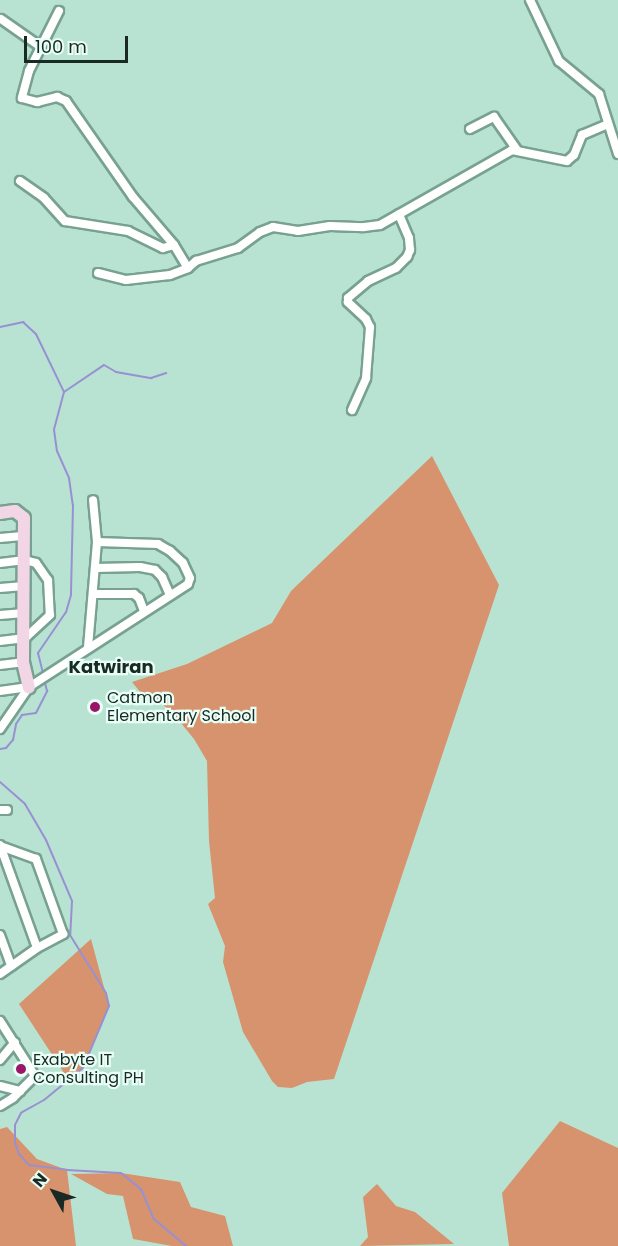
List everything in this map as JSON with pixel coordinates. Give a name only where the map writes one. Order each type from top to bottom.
[{"type":"street","points":[[530,0],[559,61],[598,94],[618,153]]},
{"type":"street","points":[[59,11],[29,71],[22,98],[37,102],[57,97],[66,101],[133,197],[174,244],[188,268]]},
{"type":"street","points":[[1,19],[41,47]]},
{"type":"street","points":[[470,129],[494,117],[517,150]]},
{"type":"street","points":[[98,273],[132,279],[161,277],[188,268],[196,261],[238,248],[260,232],[273,227],[298,231],[344,225],[371,227],[399,214],[486,163],[517,150],[567,161],[574,155],[582,135],[589,130],[608,124]]},
{"type":"street","points":[[20,181],[44,198],[65,221],[128,231],[163,248],[174,244]]},
{"type":"street","points":[[352,410],[366,378],[370,327],[348,298],[368,281],[396,268],[407,257],[411,250],[410,238],[399,214]]},
{"type":"street","points":[[88,647],[97,542],[93,501]]},
{"type":"street","points":[[0,513],[15,511],[24,518],[25,638],[23,662],[38,681]]},
{"type":"street","points":[[0,538],[25,536]]},
{"type":"street","points":[[0,729],[4,717],[38,681],[188,584],[190,578],[183,563],[158,544],[97,542]]},
{"type":"street","points":[[0,563],[25,560],[36,563],[48,580],[50,615],[25,638],[0,640]]},
{"type":"street","points":[[94,568],[140,567],[155,570],[162,577],[170,596]]},
{"type":"street","points":[[0,588],[24,586]]},
{"type":"street","points":[[94,594],[134,594],[139,598],[144,611]]},
{"type":"street","points":[[0,615],[24,613]]},
{"type":"street","points":[[0,665],[23,662]]},
{"type":"street","points":[[0,691],[38,681]]},
{"type":"street","points":[[0,845],[37,948]]},
{"type":"street","points":[[0,845],[36,859],[63,934],[37,948],[0,974]]},
{"type":"street","points":[[0,935],[11,966]]},
{"type":"street","points":[[0,1021],[35,1076],[0,1106]]},
{"type":"street","points":[[0,1060],[15,1042]]},
{"type":"street","points":[[0,1086],[20,1091]]},
{"type":"shaded area","points":[[432,456],[499,585],[334,1079],[307,1082],[292,1088],[278,1087],[272,1081],[243,1032],[223,962],[225,946],[208,904],[215,898],[209,841],[207,761],[194,739],[172,712],[155,699],[141,693],[132,682],[187,664],[272,623],[291,591]]},
{"type":"shaded area","points":[[91,939],[109,1006],[83,1068],[68,1079],[19,1004]]},
{"type":"shaded area","points":[[560,1121],[618,1148],[618,1246],[509,1246],[502,1193]]},
{"type":"shaded area","points":[[7,1127],[37,1159],[67,1170],[76,1246],[0,1246],[0,1129]]},
{"type":"shaded area","points":[[121,1173],[180,1182],[191,1207],[225,1216],[233,1246],[172,1246],[133,1239],[123,1196],[107,1194],[71,1174]]},
{"type":"shaded area","points":[[377,1184],[396,1206],[415,1212],[454,1244],[360,1246],[368,1237],[363,1197]]},
{"type":"waterway","points":[[0,327],[23,322],[36,334],[64,392],[54,430],[57,451],[69,478],[73,505],[71,595],[66,612],[38,653],[43,673]]},
{"type":"waterway","points":[[64,392],[104,365],[116,372],[151,378],[166,373]]},
{"type":"waterway","points":[[0,749],[6,748],[13,740],[16,724],[22,715],[36,713],[47,691],[44,679]]},
{"type":"waterway","points":[[0,782],[25,804],[46,840],[72,901],[70,935],[106,993],[109,1006],[83,1068],[44,1100],[21,1113],[15,1125],[15,1143],[19,1154],[29,1165],[121,1173],[141,1189],[154,1219],[186,1246]]},
{"type":"place","name":"Catmon Elementary School","points":[[95,707]]},
{"type":"place","name":"Exabyte IT Consulting PH","points":[[21,1069]]},
{"type":"district","name":"Katwiran","points":[[111,667]]}]
